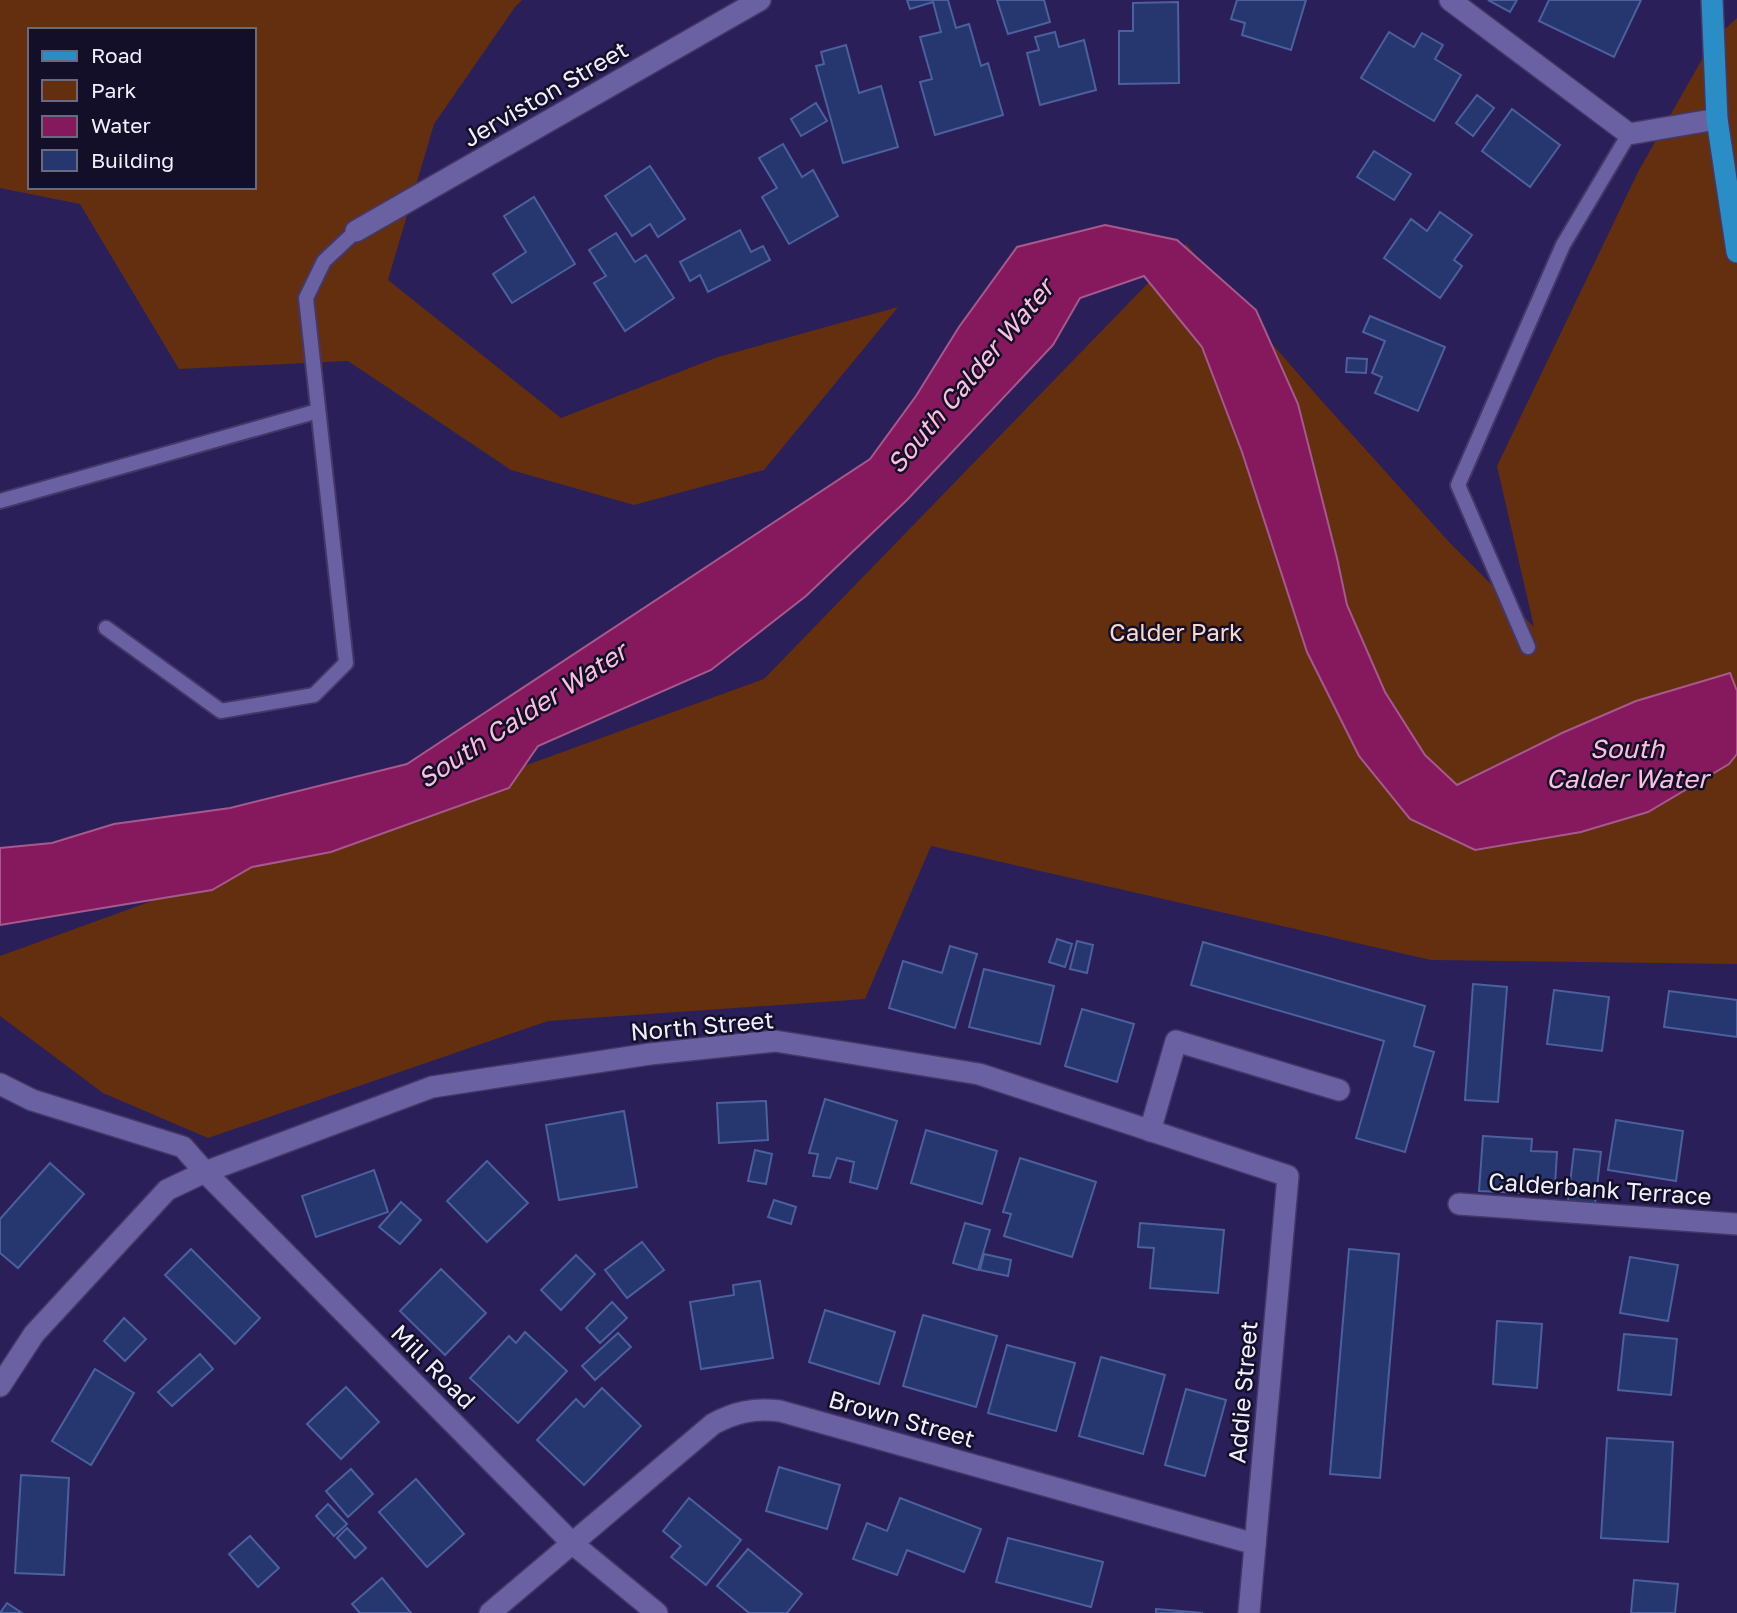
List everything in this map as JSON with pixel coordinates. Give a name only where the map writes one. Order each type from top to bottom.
[{"type":"main road","points":[[1712,0],[1717,120],[1737,252]]},
{"type":"street","name":"Jerviston Street","points":[[356,231],[760,0]]},
{"type":"street","points":[[1450,0],[1629,134],[1717,120]]},
{"type":"street","name":"North Street","points":[[0,1386],[34,1334],[167,1190],[205,1172],[432,1087],[650,1055],[775,1041],[979,1074],[1288,1176]]},
{"type":"street","points":[[1150,1131],[1175,1041],[1339,1090]]},
{"type":"street","name":"Mill Road","points":[[0,1084],[32,1100],[184,1147],[205,1172],[573,1544],[657,1613]]},
{"type":"street","name":"Addie Street","points":[[1249,1613],[1288,1176]]},
{"type":"street","name":"Calderbank Terrace","points":[[1459,1204],[1737,1224]]},
{"type":"street","name":"Brown Street","points":[[490,1613],[713,1424],[728,1415],[762,1409],[780,1411],[1255,1544]]},
{"type":"lane","points":[[1528,647],[1458,485],[1563,245],[1629,134]]},
{"type":"lane","points":[[106,628],[221,711],[314,695],[346,663],[306,298],[324,261],[356,231]]},
{"type":"lane","points":[[0,501],[318,411]]},
{"type":"green space","points":[[0,0],[522,0],[434,124],[388,280],[561,418],[718,357],[898,307],[764,470],[634,505],[511,470],[348,361],[179,369],[80,204],[0,188]]},
{"type":"green space","name":"Calder Park","points":[[1737,18],[1737,964],[1431,960],[931,846],[865,999],[548,1021],[208,1138],[103,1093],[0,1016],[0,956],[764,679],[1186,244],[1449,542],[1534,627],[1497,466],[1638,172],[1713,40]]},
{"type":"water","name":"South Calder Water","points":[[1105,225],[1177,240],[1256,310],[1298,404],[1347,605],[1385,692],[1425,755],[1457,785],[1562,733],[1636,701],[1730,673],[1737,691],[1737,754],[1729,764],[1648,812],[1581,832],[1475,850],[1410,819],[1359,756],[1307,652],[1242,452],[1202,347],[1144,276],[1080,298],[1053,345],[907,500],[806,596],[711,670],[538,746],[509,788],[331,852],[252,867],[212,890],[0,925],[0,848],[52,843],[114,824],[230,808],[407,764],[870,459],[1017,247]]},
{"type":"building","points":[[907,0],[948,0],[956,28],[969,24],[981,66],[988,63],[1003,115],[935,135],[920,82],[932,79],[920,37],[941,32],[933,2],[910,9]]},
{"type":"building","points":[[997,0],[1044,0],[1050,22],[1008,34]]},
{"type":"building","points":[[1237,0],[1306,0],[1291,50],[1242,35],[1245,23],[1231,19]]},
{"type":"building","points":[[1488,0],[1517,0],[1510,12]]},
{"type":"building","points":[[1549,0],[1641,0],[1614,57],[1539,21]]},
{"type":"building","points":[[1178,2],[1179,83],[1119,84],[1119,31],[1133,31],[1133,3]]},
{"type":"building","points":[[1055,32],[1059,47],[1084,40],[1096,90],[1040,105],[1027,53],[1039,50],[1035,37]]},
{"type":"building","points":[[1389,32],[1414,47],[1422,33],[1443,45],[1435,59],[1461,75],[1434,121],[1361,78]]},
{"type":"building","points":[[846,45],[859,93],[881,86],[898,147],[843,163],[816,66],[824,64],[821,52]]},
{"type":"building","points":[[1477,95],[1494,108],[1473,136],[1456,123]]},
{"type":"building","points":[[816,103],[827,121],[801,136],[791,119]]},
{"type":"building","points":[[1512,109],[1560,145],[1530,187],[1482,151]]},
{"type":"building","points":[[783,144],[802,177],[813,170],[838,216],[789,244],[762,197],[777,188],[759,158]]},
{"type":"building","points":[[1374,151],[1411,174],[1394,200],[1357,177]]},
{"type":"building","points":[[650,166],[685,219],[658,237],[650,224],[632,236],[605,196]]},
{"type":"building","points":[[534,197],[575,264],[512,303],[493,274],[526,252],[504,216]]},
{"type":"building","points":[[1440,212],[1472,235],[1454,260],[1462,266],[1440,298],[1384,258],[1411,219],[1427,231]]},
{"type":"building","points":[[740,230],[751,252],[763,246],[770,260],[708,292],[700,275],[690,281],[680,262]]},
{"type":"building","points":[[616,233],[635,262],[646,255],[674,298],[625,331],[594,283],[606,276],[589,250]]},
{"type":"building","points":[[1370,316],[1445,347],[1418,411],[1375,393],[1382,377],[1372,373],[1385,341],[1363,332]]},
{"type":"building","points":[[1347,358],[1367,359],[1366,373],[1346,372]]},
{"type":"building","points":[[1057,939],[1072,944],[1065,967],[1049,962]]},
{"type":"building","points":[[1077,941],[1093,945],[1087,973],[1070,969]]},
{"type":"building","points":[[1203,942],[1425,1006],[1414,1046],[1434,1052],[1405,1152],[1356,1138],[1384,1041],[1191,985]]},
{"type":"building","points":[[950,946],[977,954],[955,1028],[889,1008],[903,961],[942,973]]},
{"type":"building","points":[[984,969],[1054,986],[1040,1044],[969,1027]]},
{"type":"building","points":[[1473,984],[1507,987],[1498,1102],[1465,1100]]},
{"type":"building","points":[[1554,990],[1609,997],[1602,1051],[1547,1044]]},
{"type":"building","points":[[1669,991],[1737,1000],[1737,1037],[1664,1027]]},
{"type":"building","points":[[1082,1009],[1134,1024],[1117,1082],[1065,1066]]},
{"type":"building","points":[[825,1099],[897,1121],[877,1189],[850,1182],[854,1162],[837,1158],[830,1178],[813,1176],[818,1154],[809,1153]]},
{"type":"building","points":[[766,1101],[768,1140],[719,1143],[717,1103]]},
{"type":"building","points":[[624,1111],[637,1187],[559,1200],[546,1125]]},
{"type":"building","points":[[1616,1120],[1683,1131],[1676,1181],[1608,1170]]},
{"type":"building","points":[[926,1130],[997,1151],[982,1204],[911,1183]]},
{"type":"building","points":[[1483,1136],[1532,1139],[1531,1151],[1557,1152],[1555,1185],[1522,1182],[1521,1193],[1479,1191]]},
{"type":"building","points":[[1574,1149],[1601,1152],[1595,1204],[1568,1201]]},
{"type":"building","points":[[755,1150],[772,1154],[766,1184],[748,1181]]},
{"type":"building","points":[[1020,1158],[1096,1182],[1072,1257],[1004,1236],[1011,1214],[1003,1212]]},
{"type":"building","points":[[487,1161],[528,1203],[487,1242],[447,1201]]},
{"type":"building","points":[[50,1163],[84,1194],[18,1268],[0,1253],[0,1219]]},
{"type":"building","points":[[374,1170],[388,1212],[316,1237],[302,1196]]},
{"type":"building","points":[[774,1200],[796,1207],[791,1224],[768,1217]]},
{"type":"building","points":[[401,1202],[421,1220],[400,1244],[379,1227]]},
{"type":"building","points":[[965,1223],[990,1230],[978,1270],[953,1263]]},
{"type":"building","points":[[1140,1223],[1224,1230],[1218,1293],[1150,1288],[1154,1248],[1138,1247]]},
{"type":"building","points":[[642,1242],[664,1270],[627,1298],[605,1270]]},
{"type":"building","points":[[191,1249],[260,1318],[235,1344],[165,1275]]},
{"type":"building","points":[[1349,1249],[1399,1254],[1380,1478],[1330,1474]]},
{"type":"building","points":[[984,1254],[1011,1260],[1008,1276],[980,1270]]},
{"type":"building","points":[[576,1255],[595,1274],[561,1310],[541,1290]]},
{"type":"building","points":[[1630,1257],[1678,1265],[1668,1321],[1620,1313]]},
{"type":"building","points":[[441,1269],[486,1313],[445,1355],[400,1311]]},
{"type":"building","points":[[760,1281],[773,1358],[701,1369],[690,1302],[734,1295],[733,1285]]},
{"type":"building","points":[[612,1302],[627,1318],[600,1343],[586,1328]]},
{"type":"building","points":[[825,1310],[895,1332],[879,1384],[809,1362]]},
{"type":"building","points":[[923,1315],[997,1336],[976,1407],[903,1386]]},
{"type":"building","points":[[124,1318],[146,1339],[125,1361],[104,1341]]},
{"type":"building","points":[[1497,1321],[1542,1324],[1537,1388],[1493,1384]]},
{"type":"building","points":[[525,1332],[567,1371],[518,1423],[470,1378],[509,1336],[516,1343]]},
{"type":"building","points":[[618,1333],[631,1347],[595,1380],[582,1366]]},
{"type":"building","points":[[1624,1334],[1677,1339],[1671,1395],[1618,1390]]},
{"type":"building","points":[[1007,1345],[1075,1363],[1056,1431],[988,1413]]},
{"type":"building","points":[[200,1354],[213,1369],[172,1406],[158,1392]]},
{"type":"building","points":[[1101,1357],[1165,1375],[1143,1454],[1079,1436]]},
{"type":"building","points":[[95,1369],[134,1393],[91,1465],[52,1441]]},
{"type":"building","points":[[346,1387],[379,1422],[341,1459],[307,1424]]},
{"type":"building","points":[[602,1388],[641,1426],[584,1485],[537,1440],[576,1399],[584,1407]]},
{"type":"building","points":[[1186,1389],[1226,1400],[1205,1476],[1165,1465]]},
{"type":"building","points":[[1607,1438],[1673,1442],[1668,1542],[1601,1538]]},
{"type":"building","points":[[779,1467],[840,1485],[827,1529],[766,1511]]},
{"type":"building","points":[[351,1469],[373,1494],[348,1517],[326,1491]]},
{"type":"building","points":[[21,1475],[69,1478],[64,1575],[15,1573]]},
{"type":"building","points":[[416,1479],[464,1534],[427,1567],[379,1512]]},
{"type":"building","points":[[689,1498],[741,1540],[706,1585],[671,1557],[681,1546],[663,1531]]},
{"type":"building","points":[[900,1498],[981,1529],[964,1572],[907,1550],[897,1575],[853,1559],[867,1523],[887,1531]]},
{"type":"building","points":[[328,1504],[347,1524],[334,1536],[316,1516]]},
{"type":"building","points":[[347,1528],[366,1548],[355,1558],[337,1538]]},
{"type":"building","points":[[250,1536],[279,1568],[258,1587],[229,1554]]},
{"type":"building","points":[[1008,1538],[1103,1562],[1091,1607],[996,1582]]},
{"type":"building","points":[[748,1549],[802,1594],[787,1613],[749,1613],[717,1586]]},
{"type":"building","points":[[382,1578],[411,1613],[360,1613],[352,1604]]},
{"type":"building","points":[[1634,1580],[1678,1584],[1675,1613],[1631,1613]]},
{"type":"building","points":[[7,1603],[22,1613],[0,1613]]},
{"type":"building","points":[[1156,1609],[1203,1613],[1156,1613]]}]
